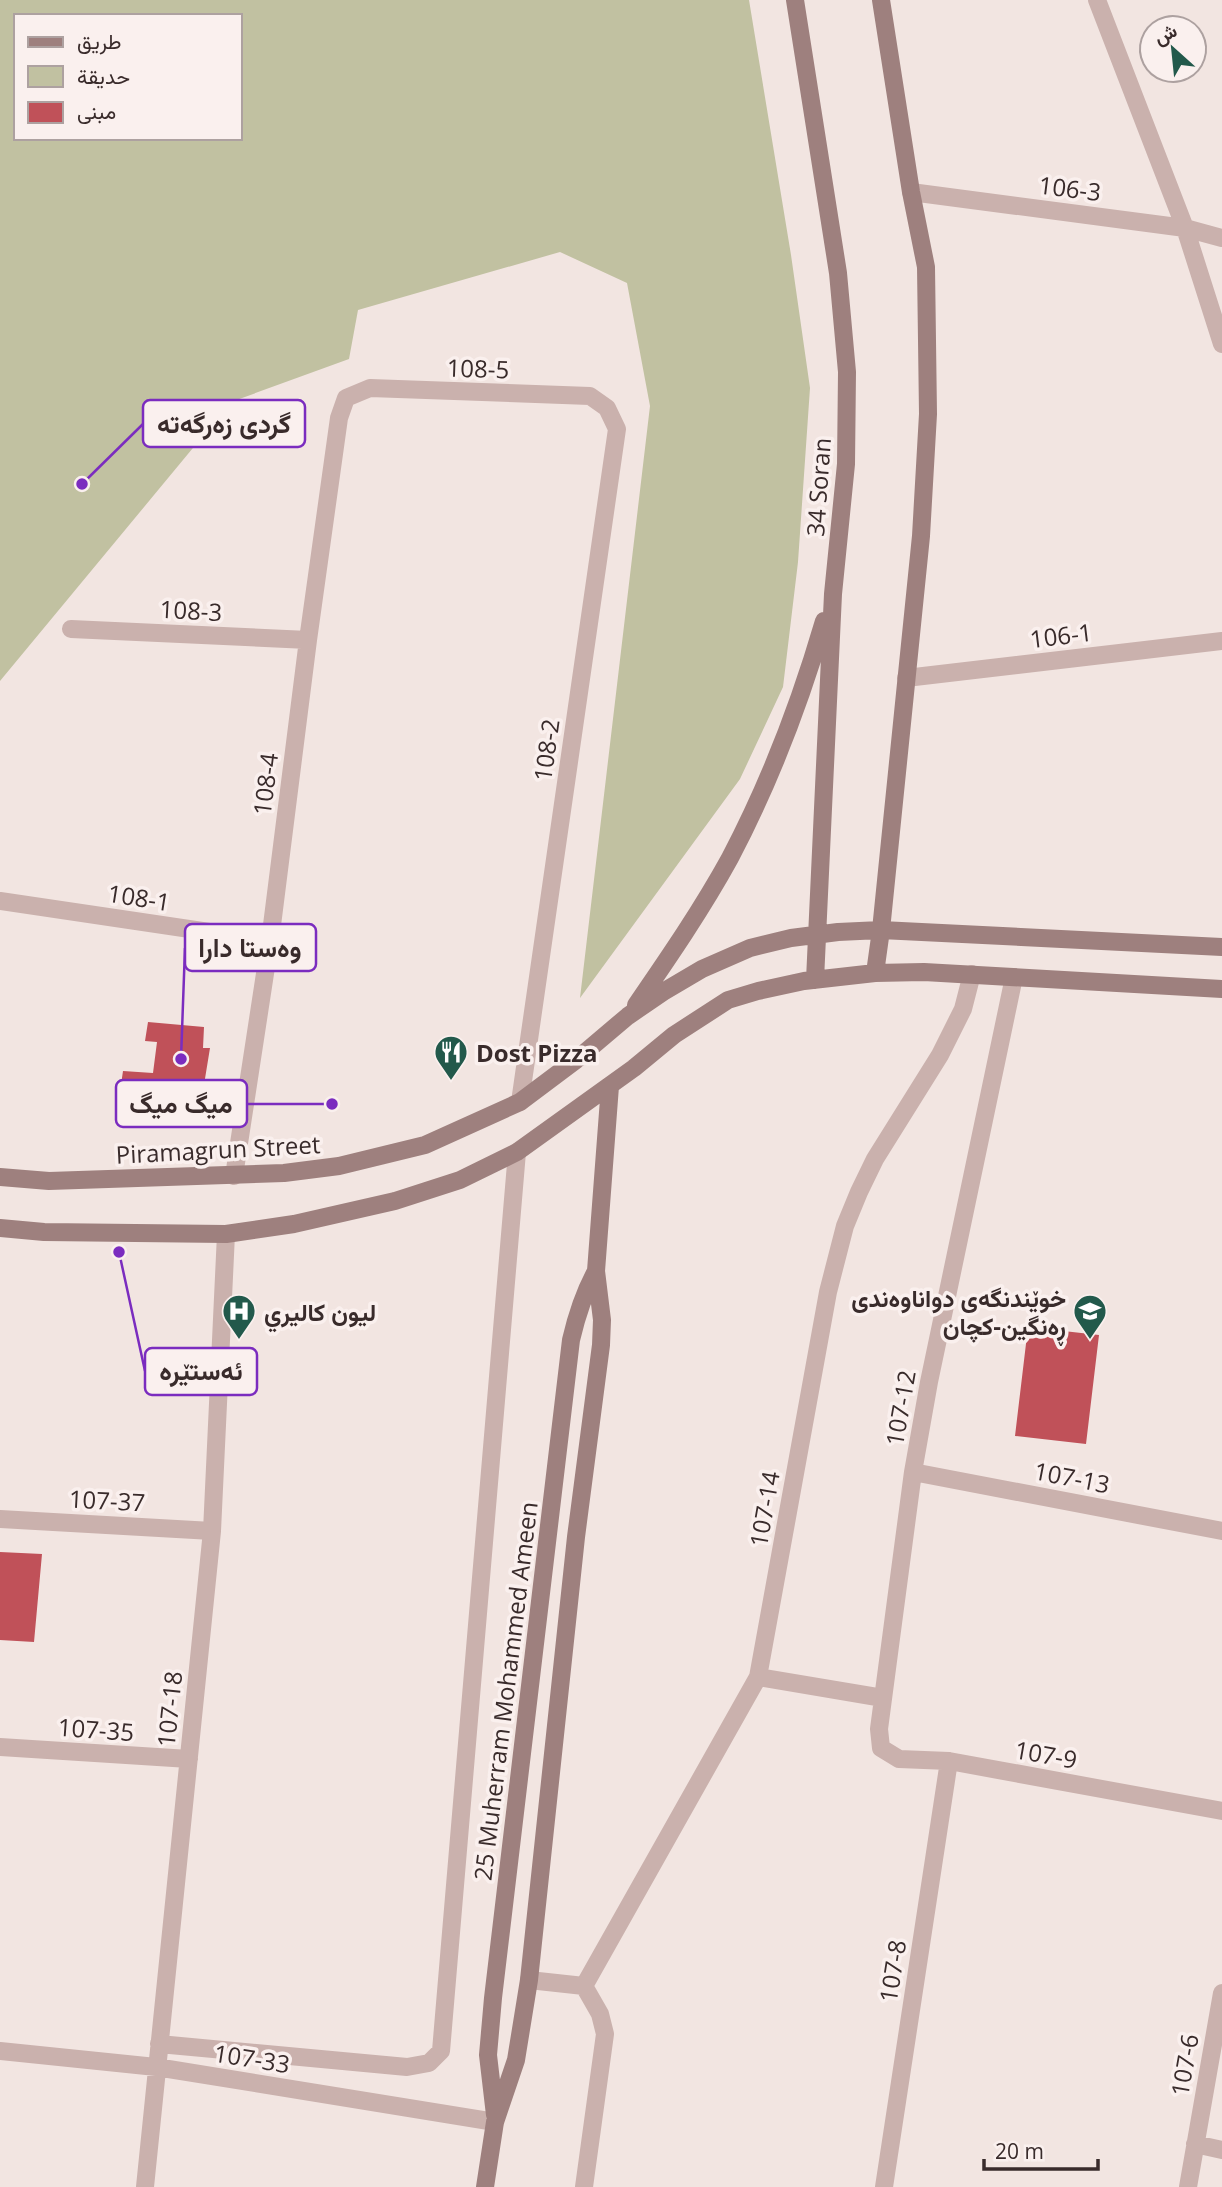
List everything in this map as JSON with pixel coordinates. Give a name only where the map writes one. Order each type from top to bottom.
[{"type":"main road","name":"34 Soran","points":[[795,0],[838,273],[847,372],[846,464],[832,594],[815,980]]},
{"type":"main road","points":[[875,972],[922,536],[928,414],[926,267],[911,192],[885,6]]},
{"type":"main road","points":[[628,1016],[682,939],[730,858],[771,772],[805,685],[832,594]]},
{"type":"main road","name":"Piramagrun Street","points":[[0,1177],[49,1181],[284,1173],[373,1159],[425,1145],[520,1102],[628,1016],[702,969],[750,948],[791,938],[881,930],[1222,947]]},
{"type":"main road","points":[[0,1228],[226,1234],[294,1224],[395,1201],[460,1180],[517,1152],[610,1086],[674,1035],[729,1000],[758,991],[875,972],[972,974],[1222,989]]},
{"type":"main road","name":"25 Muherram Mohammed Ameen","points":[[485,2187],[495,2122],[516,2060],[529,1980],[576,1536],[601,1345],[601,1307],[596,1271],[610,1086]]},
{"type":"main road","name":"25 Muherram Mohammed Ameen","points":[[495,2122],[488,2055],[501,1929],[571,1340],[577,1312],[596,1271]]},
{"type":"street","points":[[1097,0],[1185,228],[1222,344]]},
{"type":"street","name":"106-3","points":[[911,192],[1185,228],[1222,238]]},
{"type":"street","name":"108-5","points":[[346,398],[370,388],[590,396],[607,408]]},
{"type":"street","name":"108-4","points":[[234,1176],[270,941],[339,418],[346,398]]},
{"type":"street","name":"108-2","points":[[520,1102],[617,429],[607,408]]},
{"type":"street","name":"108-3","points":[[71,629],[308,640]]},
{"type":"street","name":"106-1","points":[[906,678],[1222,642]]},
{"type":"street","name":"108-1","points":[[0,901],[270,941]]},
{"type":"street","name":"107-14","points":[[584,1986],[758,1677],[828,1292],[845,1226],[875,1159],[940,1055],[963,1009],[972,974]]},
{"type":"street","name":"107-12","points":[[879,1729],[913,1472],[929,1381],[1014,977]]},
{"type":"street","points":[[159,2043],[407,2067],[429,2063],[441,2051],[517,1152]]},
{"type":"street","name":"107-18","points":[[145,2187],[212,1531],[226,1234]]},
{"type":"street","name":"107-13","points":[[913,1472],[1222,1531]]},
{"type":"street","name":"107-37","points":[[0,1518],[212,1531]]},
{"type":"street","points":[[758,1677],[883,1698]]},
{"type":"street","name":"107-9","points":[[879,1729],[881,1748],[898,1759],[948,1761],[1222,1811]]},
{"type":"street","name":"107-35","points":[[0,1747],[188,1759]]},
{"type":"street","name":"107-8","points":[[884,2187],[948,1761]]},
{"type":"street","points":[[529,1980],[584,1986],[600,2014],[605,2034],[584,2187]]},
{"type":"street","name":"107-6","points":[[1188,2187],[1222,1993]]},
{"type":"street","name":"107-33","points":[[0,2052],[156,2067],[495,2122]]},
{"type":"street","points":[[1195,2144],[1222,2150]]},
{"type":"green space","points":[[0,0],[749,0],[810,388],[798,562],[783,687],[740,779],[580,998],[650,406],[627,283],[560,252],[358,310],[349,359],[231,402],[0,681]]},
{"type":"building","points":[[148,1022],[204,1027],[203,1048],[210,1048],[202,1097],[210,1098],[207,1120],[117,1112],[123,1071],[153,1073],[157,1042],[145,1041]]},
{"type":"building","points":[[1028,1327],[1099,1335],[1086,1444],[1015,1436]]},
{"type":"building","points":[[0,1552],[42,1554],[34,1642],[0,1640]]},
{"type":"place","name":"گردی زەرگەتە","points":[[82,484]]},
{"type":"place","name":"وەستا دارا","points":[[181,1059]]},
{"type":"place","name":"Dost Pizza","points":[[451,1082]]},
{"type":"place","name":"میگ میگ","points":[[332,1104]]},
{"type":"place","name":"ئەستێرە","points":[[119,1252]]},
{"type":"place","name":"ليون كاليري","points":[[239,1341]]},
{"type":"place","name":"خوێندنگەی دواناوەندی ڕەنگین-کچان","points":[[1090,1341]]}]
